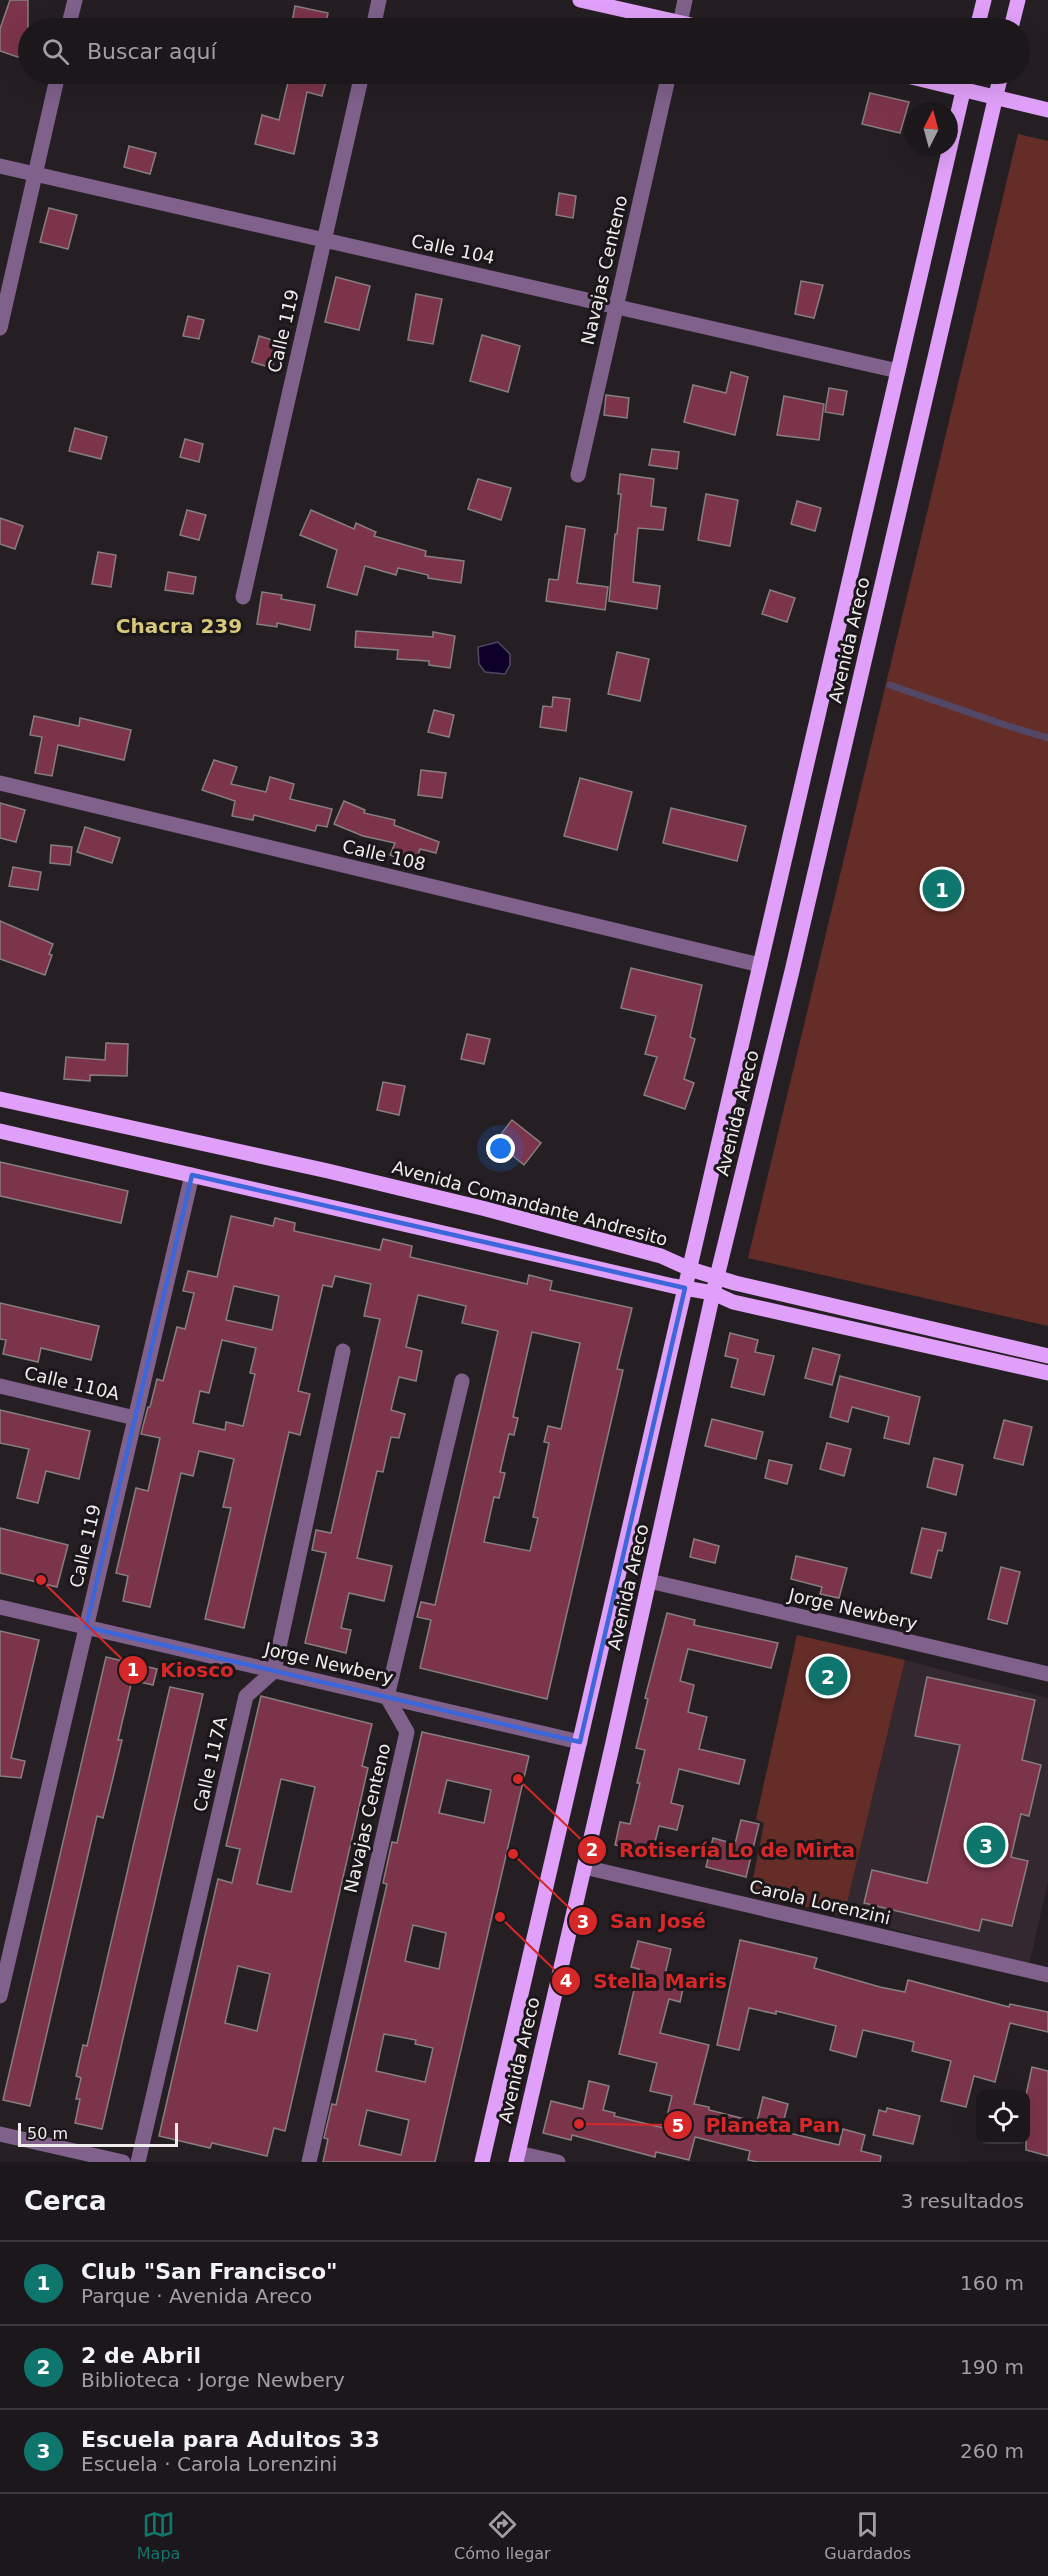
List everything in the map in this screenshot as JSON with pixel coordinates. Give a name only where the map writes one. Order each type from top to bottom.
[{"type":"main road","points":[[580,0],[649,18]]},
{"type":"main road","points":[[980,18],[984,0]]},
{"type":"main road","points":[[1014,18],[1018,0]]},
{"type":"main road","name":"Avenida Areco","points":[[482,2162],[964,84]]},
{"type":"main road","points":[[971,84],[995,96],[1048,110]]},
{"type":"main road","name":"Avenida Areco","points":[[517,2157],[715,1285],[795,960],[998,84]]},
{"type":"main road","name":"Avenida Comandante Andresito","points":[[0,1099],[317,1168],[486,1209],[660,1256],[690,1269],[715,1285],[733,1302],[1048,1373]]},
{"type":"main road","name":"Avenida Comandante Andresito","points":[[0,1131],[685,1288],[715,1285],[1048,1356]]},
{"type":"street","points":[[70,18],[75,0]]},
{"type":"street","points":[[375,18],[379,0]]},
{"type":"street","points":[[681,18],[685,0]]},
{"type":"street","points":[[0,328],[56,84]]},
{"type":"street","name":"Calle 119","points":[[243,597],[360,84]]},
{"type":"street","name":"Navajas Centeno","points":[[578,475],[667,84]]},
{"type":"street","name":"Calle 104","points":[[0,166],[898,371]]},
{"type":"street","name":"Calle 108","points":[[0,783],[760,965]]},
{"type":"street","name":"Calle 119","points":[[0,1996],[192,1175]]},
{"type":"street","points":[[274,1671],[344,1351]]},
{"type":"street","points":[[387,1697],[462,1381]]},
{"type":"street","name":"Calle 110A","points":[[0,1386],[135,1418]]},
{"type":"street","name":"Jorge Newbery","points":[[649,1581],[1048,1674]]},
{"type":"street","name":"Jorge Newbery","points":[[0,1607],[580,1742]]},
{"type":"street","name":"Calle 117A","points":[[138,2162],[246,1696],[274,1671]]},
{"type":"street","name":"Navajas Centeno","points":[[309,2162],[406,1732],[387,1697]]},
{"type":"street","name":"Carola Lorenzini","points":[[584,1867],[1048,1975]]},
{"type":"street","points":[[0,2134],[123,2162]]},
{"type":"street","points":[[517,2157],[558,2162]]},
{"type":"highlighted area","points":[[192,1175],[685,1288],[580,1742],[86,1627]]},
{"type":"shaded area","points":[[1018,134],[1048,141],[1048,1326],[748,1258]]},
{"type":"shaded area","points":[[498,642],[510,654],[510,665],[505,674],[485,672],[479,664],[478,647]]},
{"type":"shaded area","points":[[797,1635],[905,1660],[844,1916],[750,1894],[764,1823],[756,1819]]},
{"type":"shaded area","points":[[905,1660],[1048,1698],[1048,1882],[1029,1965],[844,1916]]},
{"type":"building","points":[[10,0],[28,0],[28,18],[18,18],[18,57],[0,51],[0,29]]},
{"type":"building","points":[[295,6],[328,13],[327,18],[293,18]]},
{"type":"building","points":[[288,84],[325,84],[322,96],[307,92],[294,154],[255,144],[262,115],[279,120]]},
{"type":"building","points":[[870,93],[909,102],[904,102],[904,119],[900,133],[862,124]]},
{"type":"building","points":[[129,146],[156,153],[150,174],[124,167]]},
{"type":"building","points":[[559,193],[576,196],[573,218],[556,215]]},
{"type":"building","points":[[49,208],[77,215],[68,249],[40,242]]},
{"type":"building","points":[[336,277],[370,286],[359,330],[325,322]]},
{"type":"building","points":[[801,281],[823,285],[814,318],[795,314]]},
{"type":"building","points":[[416,294],[442,299],[433,344],[408,340]]},
{"type":"building","points":[[188,316],[204,320],[199,339],[183,336]]},
{"type":"building","points":[[482,335],[520,346],[508,392],[470,381]]},
{"type":"building","points":[[259,336],[279,342],[272,368],[252,362]]},
{"type":"building","points":[[731,372],[748,377],[735,435],[684,422],[693,385],[726,393]]},
{"type":"building","points":[[829,388],[847,391],[843,415],[825,412]]},
{"type":"building","points":[[606,395],[629,398],[627,418],[604,415]]},
{"type":"building","points":[[784,396],[824,404],[819,440],[777,435]]},
{"type":"building","points":[[75,428],[107,437],[101,459],[69,451]]},
{"type":"building","points":[[185,439],[203,444],[199,462],[180,457]]},
{"type":"building","points":[[652,449],[679,452],[677,469],[649,465]]},
{"type":"building","points":[[620,474],[654,479],[651,506],[666,508],[663,530],[638,528],[633,582],[660,586],[657,609],[609,601],[621,494],[618,494]]},
{"type":"building","points":[[478,479],[511,488],[501,520],[468,509]]},
{"type":"building","points":[[706,494],[738,500],[730,546],[698,540]]},
{"type":"building","points":[[797,501],[821,508],[815,531],[791,524]]},
{"type":"building","points":[[187,510],[206,515],[199,540],[180,535]]},
{"type":"building","points":[[311,510],[354,529],[356,523],[376,532],[374,536],[426,551],[425,556],[464,561],[461,583],[428,578],[428,575],[398,568],[396,575],[365,566],[357,595],[327,587],[337,550],[300,535]]},
{"type":"building","points":[[0,518],[23,526],[15,549],[0,544]]},
{"type":"building","points":[[566,526],[585,529],[577,583],[608,587],[605,610],[546,601],[549,579],[558,580]]},
{"type":"building","points":[[98,552],[116,555],[111,587],[92,584]]},
{"type":"building","points":[[168,572],[196,577],[193,594],[165,590]]},
{"type":"building","points":[[770,590],[795,598],[787,622],[762,614]]},
{"type":"building","points":[[262,592],[282,595],[281,599],[315,605],[310,630],[277,623],[277,627],[257,624]]},
{"type":"building","points":[[356,631],[433,637],[433,632],[455,636],[450,668],[429,665],[429,661],[397,659],[398,650],[355,647]]},
{"type":"building","points":[[617,652],[649,659],[640,701],[608,694]]},
{"type":"building","points":[[553,697],[570,699],[566,731],[540,727],[543,706],[552,707]]},
{"type":"building","points":[[434,710],[454,715],[449,737],[428,732]]},
{"type":"building","points":[[34,716],[79,726],[80,718],[131,730],[124,760],[58,745],[52,776],[35,773],[42,737],[30,735]]},
{"type":"building","points":[[214,760],[237,767],[231,784],[266,792],[270,777],[294,784],[290,799],[332,809],[327,827],[317,825],[315,831],[254,815],[253,820],[232,816],[235,801],[202,790]]},
{"type":"building","points":[[421,770],[446,773],[442,798],[418,795]]},
{"type":"building","points":[[580,778],[632,792],[617,850],[564,836]]},
{"type":"building","points":[[344,801],[365,810],[364,813],[395,820],[394,825],[439,842],[436,853],[420,849],[415,864],[390,855],[395,843],[363,836],[334,824]]},
{"type":"building","points":[[0,803],[25,810],[16,842],[0,838]]},
{"type":"building","points":[[671,808],[746,826],[737,861],[663,843]]},
{"type":"building","points":[[85,827],[120,838],[112,863],[77,852]]},
{"type":"building","points":[[51,845],[72,847],[70,865],[50,863]]},
{"type":"building","points":[[13,867],[41,872],[38,890],[9,886]]},
{"type":"building","points":[[0,921],[53,944],[45,975],[0,959]]},
{"type":"building","points":[[631,968],[702,985],[690,1037],[695,1039],[684,1079],[694,1083],[685,1109],[644,1095],[657,1057],[645,1054],[656,1016],[621,1008]]},
{"type":"building","points":[[467,1034],[490,1039],[484,1064],[461,1059]]},
{"type":"building","points":[[106,1043],[128,1044],[127,1076],[90,1075],[90,1081],[64,1079],[66,1057],[105,1060]]},
{"type":"building","points":[[383,1082],[405,1086],[399,1115],[377,1110]]},
{"type":"building","points":[[512,1120],[541,1143],[524,1165],[507,1151],[513,1143],[501,1134]]},
{"type":"building","points":[[0,1162],[128,1191],[121,1223],[0,1196]]},
{"type":"building","points":[[231,1216],[273,1226],[275,1218],[295,1223],[294,1231],[380,1250],[383,1239],[412,1246],[410,1257],[527,1284],[529,1275],[552,1281],[550,1290],[632,1308],[617,1369],[623,1370],[547,1699],[420,1668],[431,1620],[417,1617],[421,1602],[435,1605],[498,1331],[462,1323],[466,1306],[418,1295],[406,1347],[422,1351],[416,1381],[399,1377],[391,1410],[405,1414],[399,1438],[391,1437],[383,1472],[377,1471],[357,1558],[392,1566],[384,1601],[349,1593],[341,1628],[351,1630],[346,1653],[305,1643],[326,1553],[312,1550],[316,1530],[331,1533],[380,1319],[364,1316],[371,1284],[335,1276],[332,1287],[323,1285],[298,1391],[310,1394],[300,1435],[289,1432],[244,1628],[205,1619],[231,1508],[223,1507],[234,1459],[199,1451],[193,1476],[181,1473],[150,1607],[123,1601],[128,1576],[116,1573],[136,1488],[148,1491],[160,1438],[141,1434],[148,1407],[150,1407],[157,1379],[163,1381],[177,1327],[185,1329],[194,1293],[183,1291],[188,1271],[217,1277]],"holes":[[[234,1286],[279,1296],[272,1330],[226,1320]],[[532,1332],[580,1343],[561,1429],[548,1426],[544,1442],[549,1443],[533,1517],[538,1518],[530,1551],[484,1542],[494,1497],[499,1498],[505,1473],[500,1472],[509,1434],[514,1435],[518,1418],[513,1417]],[[222,1340],[256,1348],[250,1373],[255,1374],[243,1426],[226,1422],[225,1430],[193,1423],[200,1391],[209,1393]]]},
{"type":"building","points":[[0,1303],[99,1326],[91,1360],[41,1348],[38,1362],[3,1354],[6,1340],[0,1339]]},
{"type":"building","points":[[730,1333],[758,1340],[755,1352],[774,1356],[764,1395],[731,1387],[738,1359],[725,1356]]},
{"type":"building","points":[[813,1348],[840,1355],[832,1385],[805,1378]]},
{"type":"building","points":[[840,1376],[920,1397],[909,1444],[884,1438],[889,1417],[852,1407],[848,1422],[830,1417]]},
{"type":"building","points":[[0,1410],[90,1431],[79,1479],[46,1471],[38,1503],[17,1498],[29,1449],[0,1443]]},
{"type":"building","points":[[712,1419],[763,1432],[756,1459],[705,1446]]},
{"type":"building","points":[[1004,1420],[1032,1427],[1023,1465],[994,1458]]},
{"type":"building","points":[[827,1443],[851,1449],[844,1476],[820,1469]]},
{"type":"building","points":[[934,1458],[963,1465],[956,1495],[927,1487]]},
{"type":"building","points":[[769,1460],[792,1465],[787,1484],[765,1478]]},
{"type":"building","points":[[0,1528],[68,1545],[57,1587],[0,1573]]},
{"type":"building","points":[[922,1528],[946,1533],[942,1551],[938,1550],[931,1578],[911,1573]]},
{"type":"building","points":[[694,1539],[719,1546],[715,1563],[690,1557]]},
{"type":"building","points":[[796,1556],[847,1568],[839,1598],[820,1594],[822,1587],[791,1579]]},
{"type":"building","points":[[1001,1567],[1020,1572],[1007,1624],[988,1619]]},
{"type":"building","points":[[667,1613],[695,1620],[694,1625],[778,1643],[771,1668],[688,1649],[680,1681],[694,1685],[688,1712],[707,1717],[699,1749],[745,1760],[739,1784],[679,1769],[671,1803],[683,1806],[677,1830],[659,1826],[652,1854],[615,1845],[620,1822],[630,1824],[640,1783],[637,1783],[645,1750],[636,1748],[648,1699],[645,1698]]},
{"type":"building","points":[[0,1631],[39,1640],[11,1758],[25,1761],[21,1778],[0,1776]]},
{"type":"building","points":[[106,1657],[157,1669],[153,1685],[132,1680],[118,1740],[122,1740],[112,1782],[103,1818],[97,1816],[30,2106],[3,2100]]},
{"type":"building","points":[[817,1659],[844,1660],[844,1686],[817,1685]]},
{"type":"building","points":[[927,1677],[1035,1700],[1022,1760],[1041,1765],[1029,1816],[1021,1814],[1011,1857],[1028,1861],[1012,1926],[982,1919],[979,1931],[864,1903],[872,1870],[927,1883],[960,1745],[915,1736]]},
{"type":"building","points":[[170,1687],[203,1694],[102,2129],[75,2123],[80,2099],[76,2099],[81,2078],[76,2076],[83,2045],[87,2046]]},
{"type":"building","points":[[261,1696],[372,1724],[362,1766],[368,1768],[285,2131],[274,2128],[267,2156],[212,2143],[210,2148],[159,2136],[218,1879],[232,1883],[240,1849],[226,1846]],"holes":[[[281,1779],[315,1787],[291,1892],[257,1884]],[[238,1966],[270,1974],[257,2031],[225,2023]]]},
{"type":"building","points":[[422,1732],[529,1756],[435,2162],[323,2162],[328,2139],[324,2138],[332,2104],[336,2105],[387,1884],[383,1883],[392,1842],[397,1843]],"holes":[[[447,1780],[491,1790],[484,1823],[439,1813]],[[413,1925],[446,1933],[439,1969],[405,1961]],[[384,2034],[416,2040],[415,2044],[433,2048],[425,2082],[376,2071]],[[367,2110],[409,2120],[401,2155],[359,2145]]]},
{"type":"building","points":[[741,1820],[759,1824],[746,1877],[706,1867],[713,1838],[735,1844]]},
{"type":"building","points":[[740,1940],[817,1958],[814,1968],[880,1987],[905,1992],[908,1980],[1009,2007],[1010,2004],[1048,2012],[1048,2032],[1010,2023],[995,2082],[974,2076],[966,2107],[941,2101],[951,2061],[912,2051],[914,2042],[863,2030],[856,2057],[830,2050],[836,2026],[776,2011],[776,2014],[749,2008],[739,2050],[717,2045]]},
{"type":"building","points":[[638,1941],[671,1949],[664,1979],[684,1984],[680,2002],[669,1999],[660,2033],[709,2045],[694,2104],[757,2122],[763,2097],[788,2104],[781,2131],[839,2145],[843,2129],[865,2135],[861,2151],[881,2156],[880,2162],[758,2162],[748,2160],[750,2151],[695,2137],[689,2160],[656,2152],[655,2157],[572,2135],[571,2140],[543,2133],[551,2101],[583,2109],[589,2081],[609,2086],[603,2110],[615,2113],[614,2116],[664,2128],[672,2096],[650,2091],[657,2063],[619,2054],[639,1969],[631,1967]]},
{"type":"building","points":[[1032,2067],[1048,2071],[1048,2156],[1026,2150],[1026,2144],[1030,2144],[1030,2090],[1027,2090]]},
{"type":"building","points":[[887,2108],[920,2116],[913,2144],[873,2135],[879,2110],[886,2112]]},
{"type":"waterway","points":[[890,685],[1048,738]]},
{"type":"place","name":"Club \"San Francisco\"","points":[[942,889]]},
{"type":"place","name":"Kiosco","points":[[41,1580]]},
{"type":"place","name":"2 de Abril","points":[[828,1676]]},
{"type":"place","name":"Rotisería Lo de Mirta","points":[[518,1779]]},
{"type":"place","name":"Escuela para Adultos 33","points":[[986,1845]]},
{"type":"place","name":"San José","points":[[513,1854]]},
{"type":"place","name":"Stella Maris","points":[[500,1917]]},
{"type":"place","name":"Planeta Pan","points":[[579,2124]]},
{"type":"district","name":"Chacra 239","points":[[179,626]]}]
